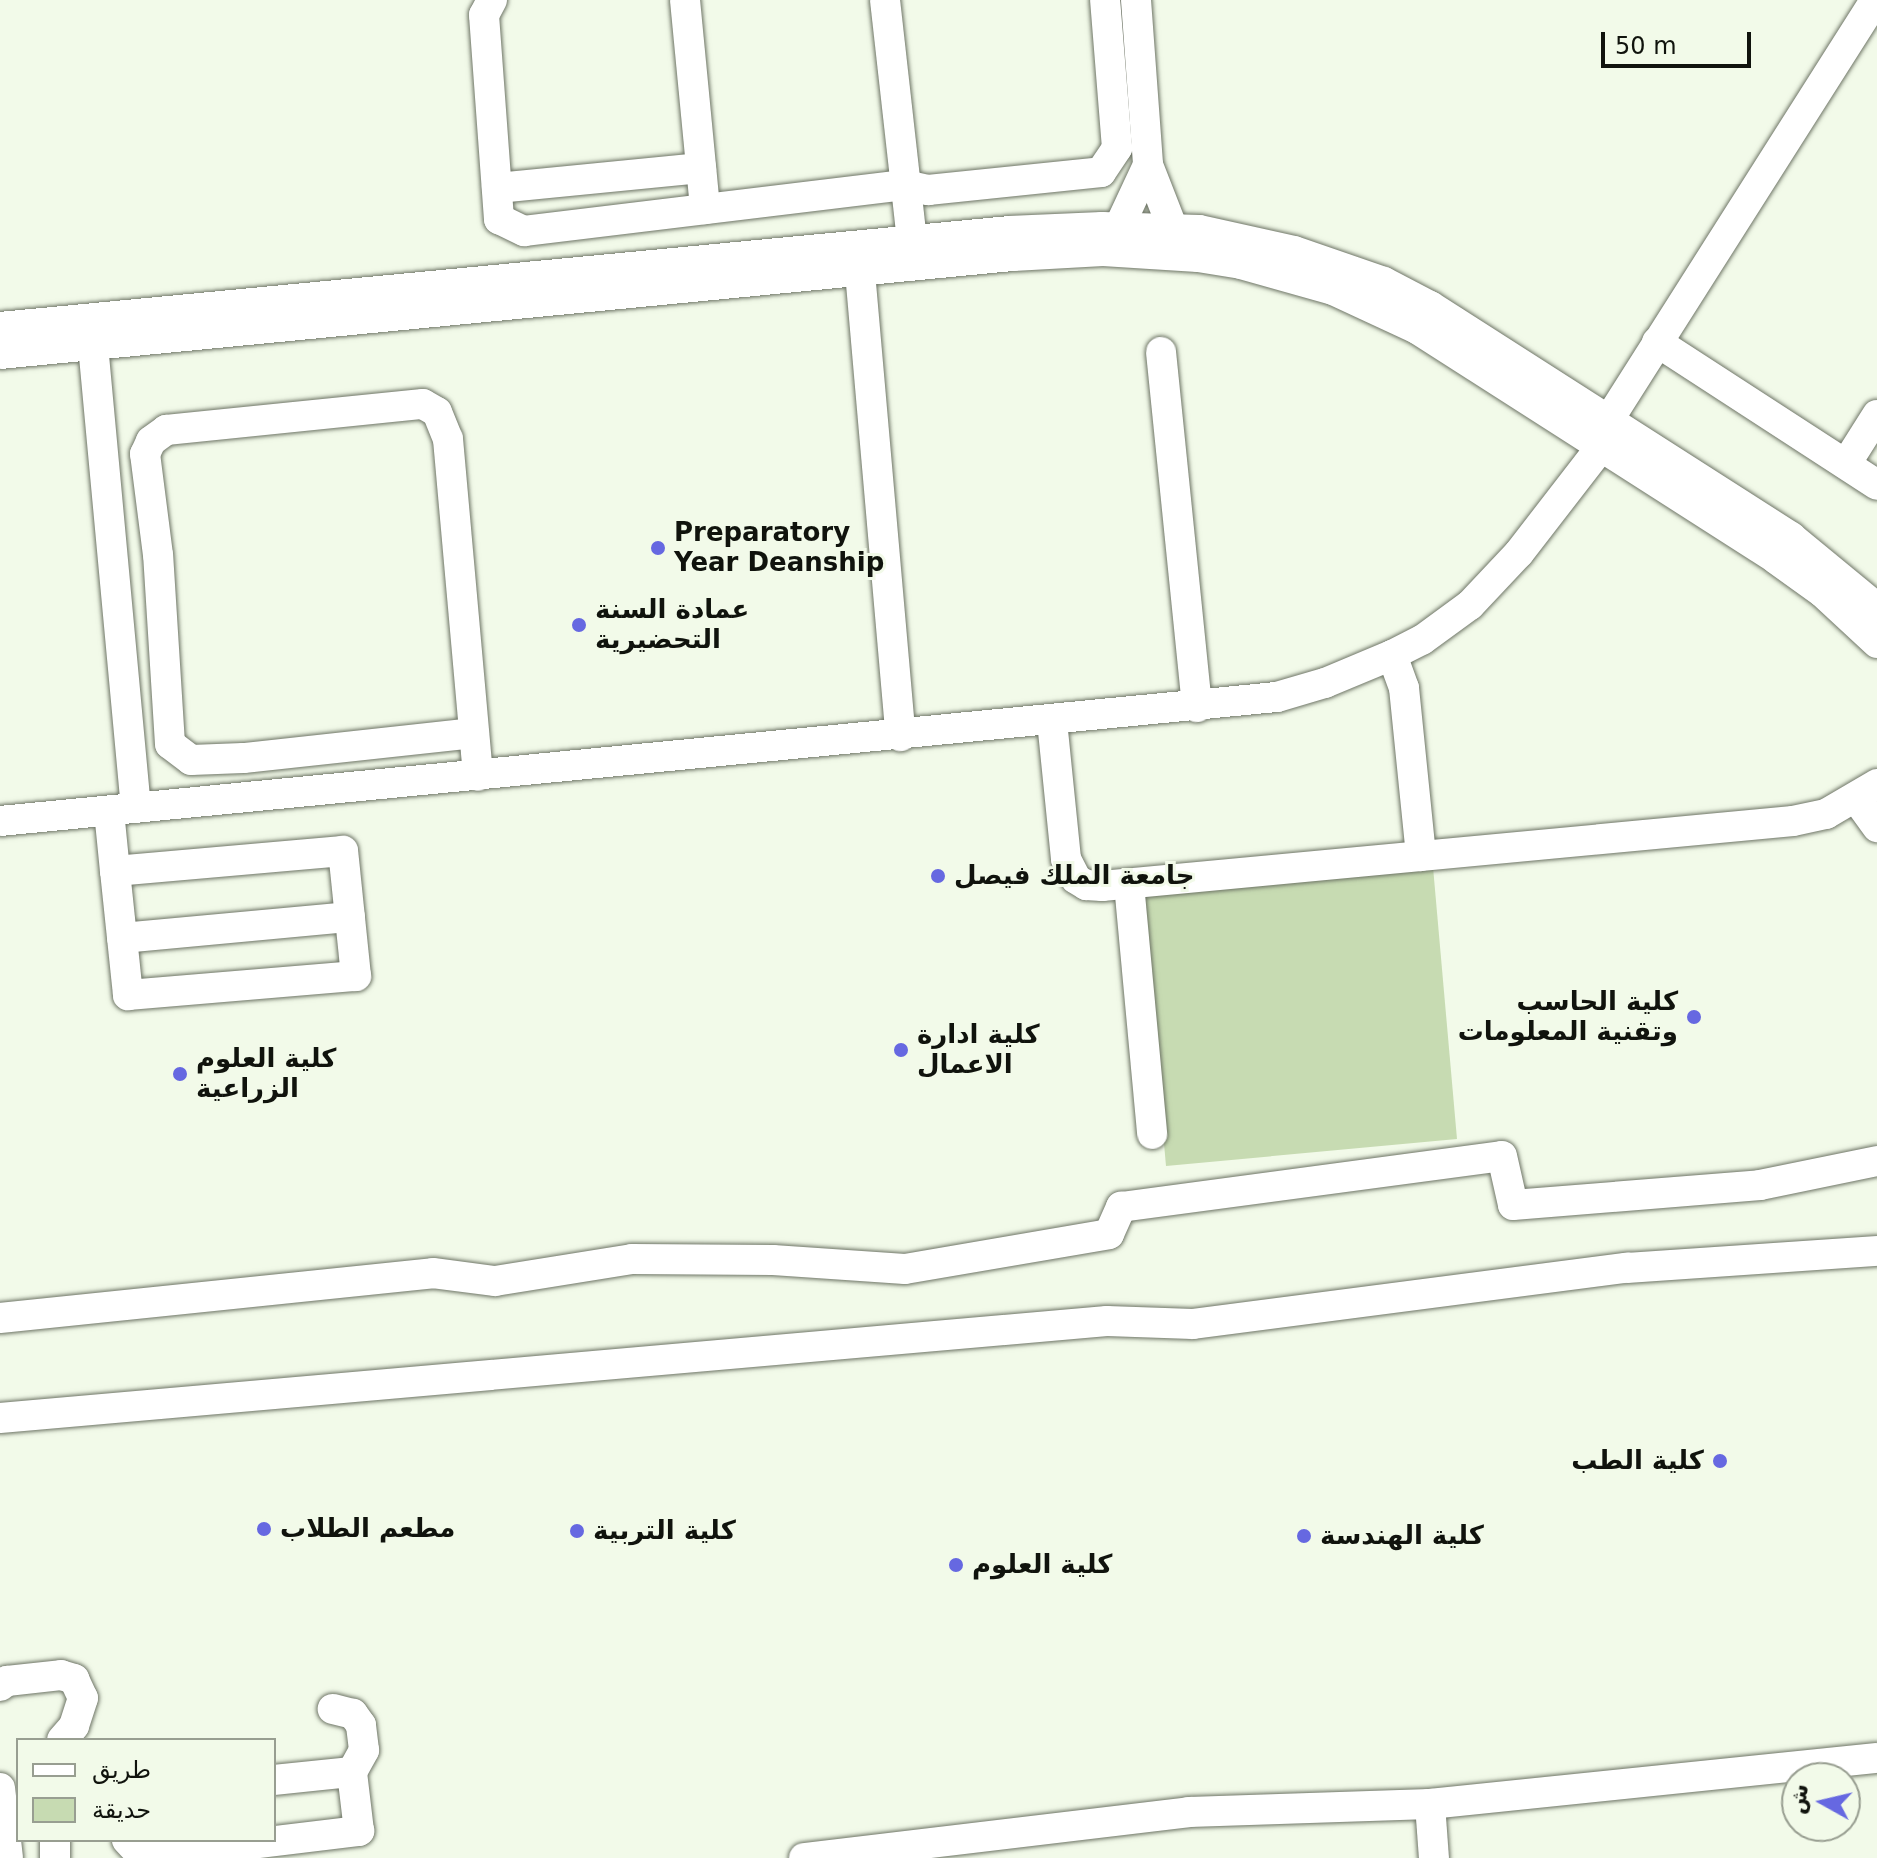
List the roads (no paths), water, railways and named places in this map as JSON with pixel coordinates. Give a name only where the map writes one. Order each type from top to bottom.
[{"type":"street","points":[[492,0],[484,15],[499,219],[524,231],[906,185],[928,190],[1101,172],[1117,148],[1105,0]]},
{"type":"street","points":[[685,0],[705,209]]},
{"type":"street","points":[[885,0],[912,241]]},
{"type":"street","points":[[1136,0],[1148,165],[1173,229]]},
{"type":"street","points":[[0,821],[1197,707],[1277,697],[1325,683],[1392,655],[1422,640],[1470,605],[1519,553],[1605,434],[1657,342],[1875,0]]},
{"type":"street","points":[[1119,227],[1148,165]]},
{"type":"street","points":[[497,188],[701,168]]},
{"type":"street","points":[[0,327],[1009,231],[1119,227],[1199,230],[1294,251],[1384,282],[1430,306],[1822,592],[1877,643]]},
{"type":"street","points":[[0,354],[1103,251],[1149,252],[1241,264],[1333,290],[1417,329],[1791,537],[1877,608]]},
{"type":"street","points":[[860,272],[901,736]]},
{"type":"street","points":[[1657,342],[1877,485]]},
{"type":"street","points":[[93,345],[123,810],[115,871],[128,995],[356,976],[343,851],[115,871]]},
{"type":"street","points":[[1161,352],[1197,707]]},
{"type":"street","points":[[474,733],[191,760],[170,744],[158,555],[145,454],[151,441],[166,430],[363,410],[423,404],[437,412],[448,439],[478,776]]},
{"type":"street","points":[[1846,464],[1877,415]]},
{"type":"street","points":[[1392,655],[1404,688],[1421,856]]},
{"type":"street","points":[[1052,721],[1066,859],[1076,879],[1086,885],[1129,884],[1793,821],[1826,814],[1866,791],[1877,827]]},
{"type":"street","points":[[1129,884],[1152,1134]]},
{"type":"street","points":[[122,938],[350,917]]},
{"type":"street","points":[[0,1318],[433,1273],[495,1281],[632,1259],[773,1260],[905,1269],[1109,1234],[1121,1207],[1502,1156],[1513,1205],[1760,1185],[1877,1161]]},
{"type":"street","points":[[0,1418],[1107,1321],[1193,1324],[1627,1268],[1877,1251]]},
{"type":"street","points":[[0,1686],[7,1681],[61,1675],[74,1679],[83,1698],[74,1726],[64,1738]]},
{"type":"street","points":[[276,1841],[359,1831],[352,1772],[364,1750],[361,1725],[353,1714],[333,1709]]},
{"type":"street","points":[[804,1858],[1189,1812],[1430,1804],[1877,1758]]},
{"type":"street","points":[[276,1780],[352,1772]]},
{"type":"street","points":[[5,1799],[8,1858]]},
{"type":"street","points":[[1430,1804],[1434,1858]]},
{"type":"street","points":[[129,1842],[143,1857],[268,1842]]},
{"type":"place","name":"Preparatory Year Deanship","points":[[658,548]]},
{"type":"place","name":"عمادة السنة التحضيرية","points":[[579,625]]},
{"type":"place","name":"جامعة الملك فيصل","points":[[938,876]]},
{"type":"place","name":"كلية الحاسب وتقنية المعلومات","points":[[1694,1017]]},
{"type":"place","name":"كلية ادارة الاعمال","points":[[901,1050]]},
{"type":"place","name":"كلية العلوم الزراعية","points":[[180,1074]]},
{"type":"place","name":"كلية الطب","points":[[1720,1461]]},
{"type":"place","name":"مطعم الطلاب","points":[[264,1529]]},
{"type":"place","name":"كلية التربية","points":[[577,1531]]},
{"type":"place","name":"كلية الهندسة","points":[[1304,1536]]},
{"type":"place","name":"كلية العلوم","points":[[956,1565]]}]
